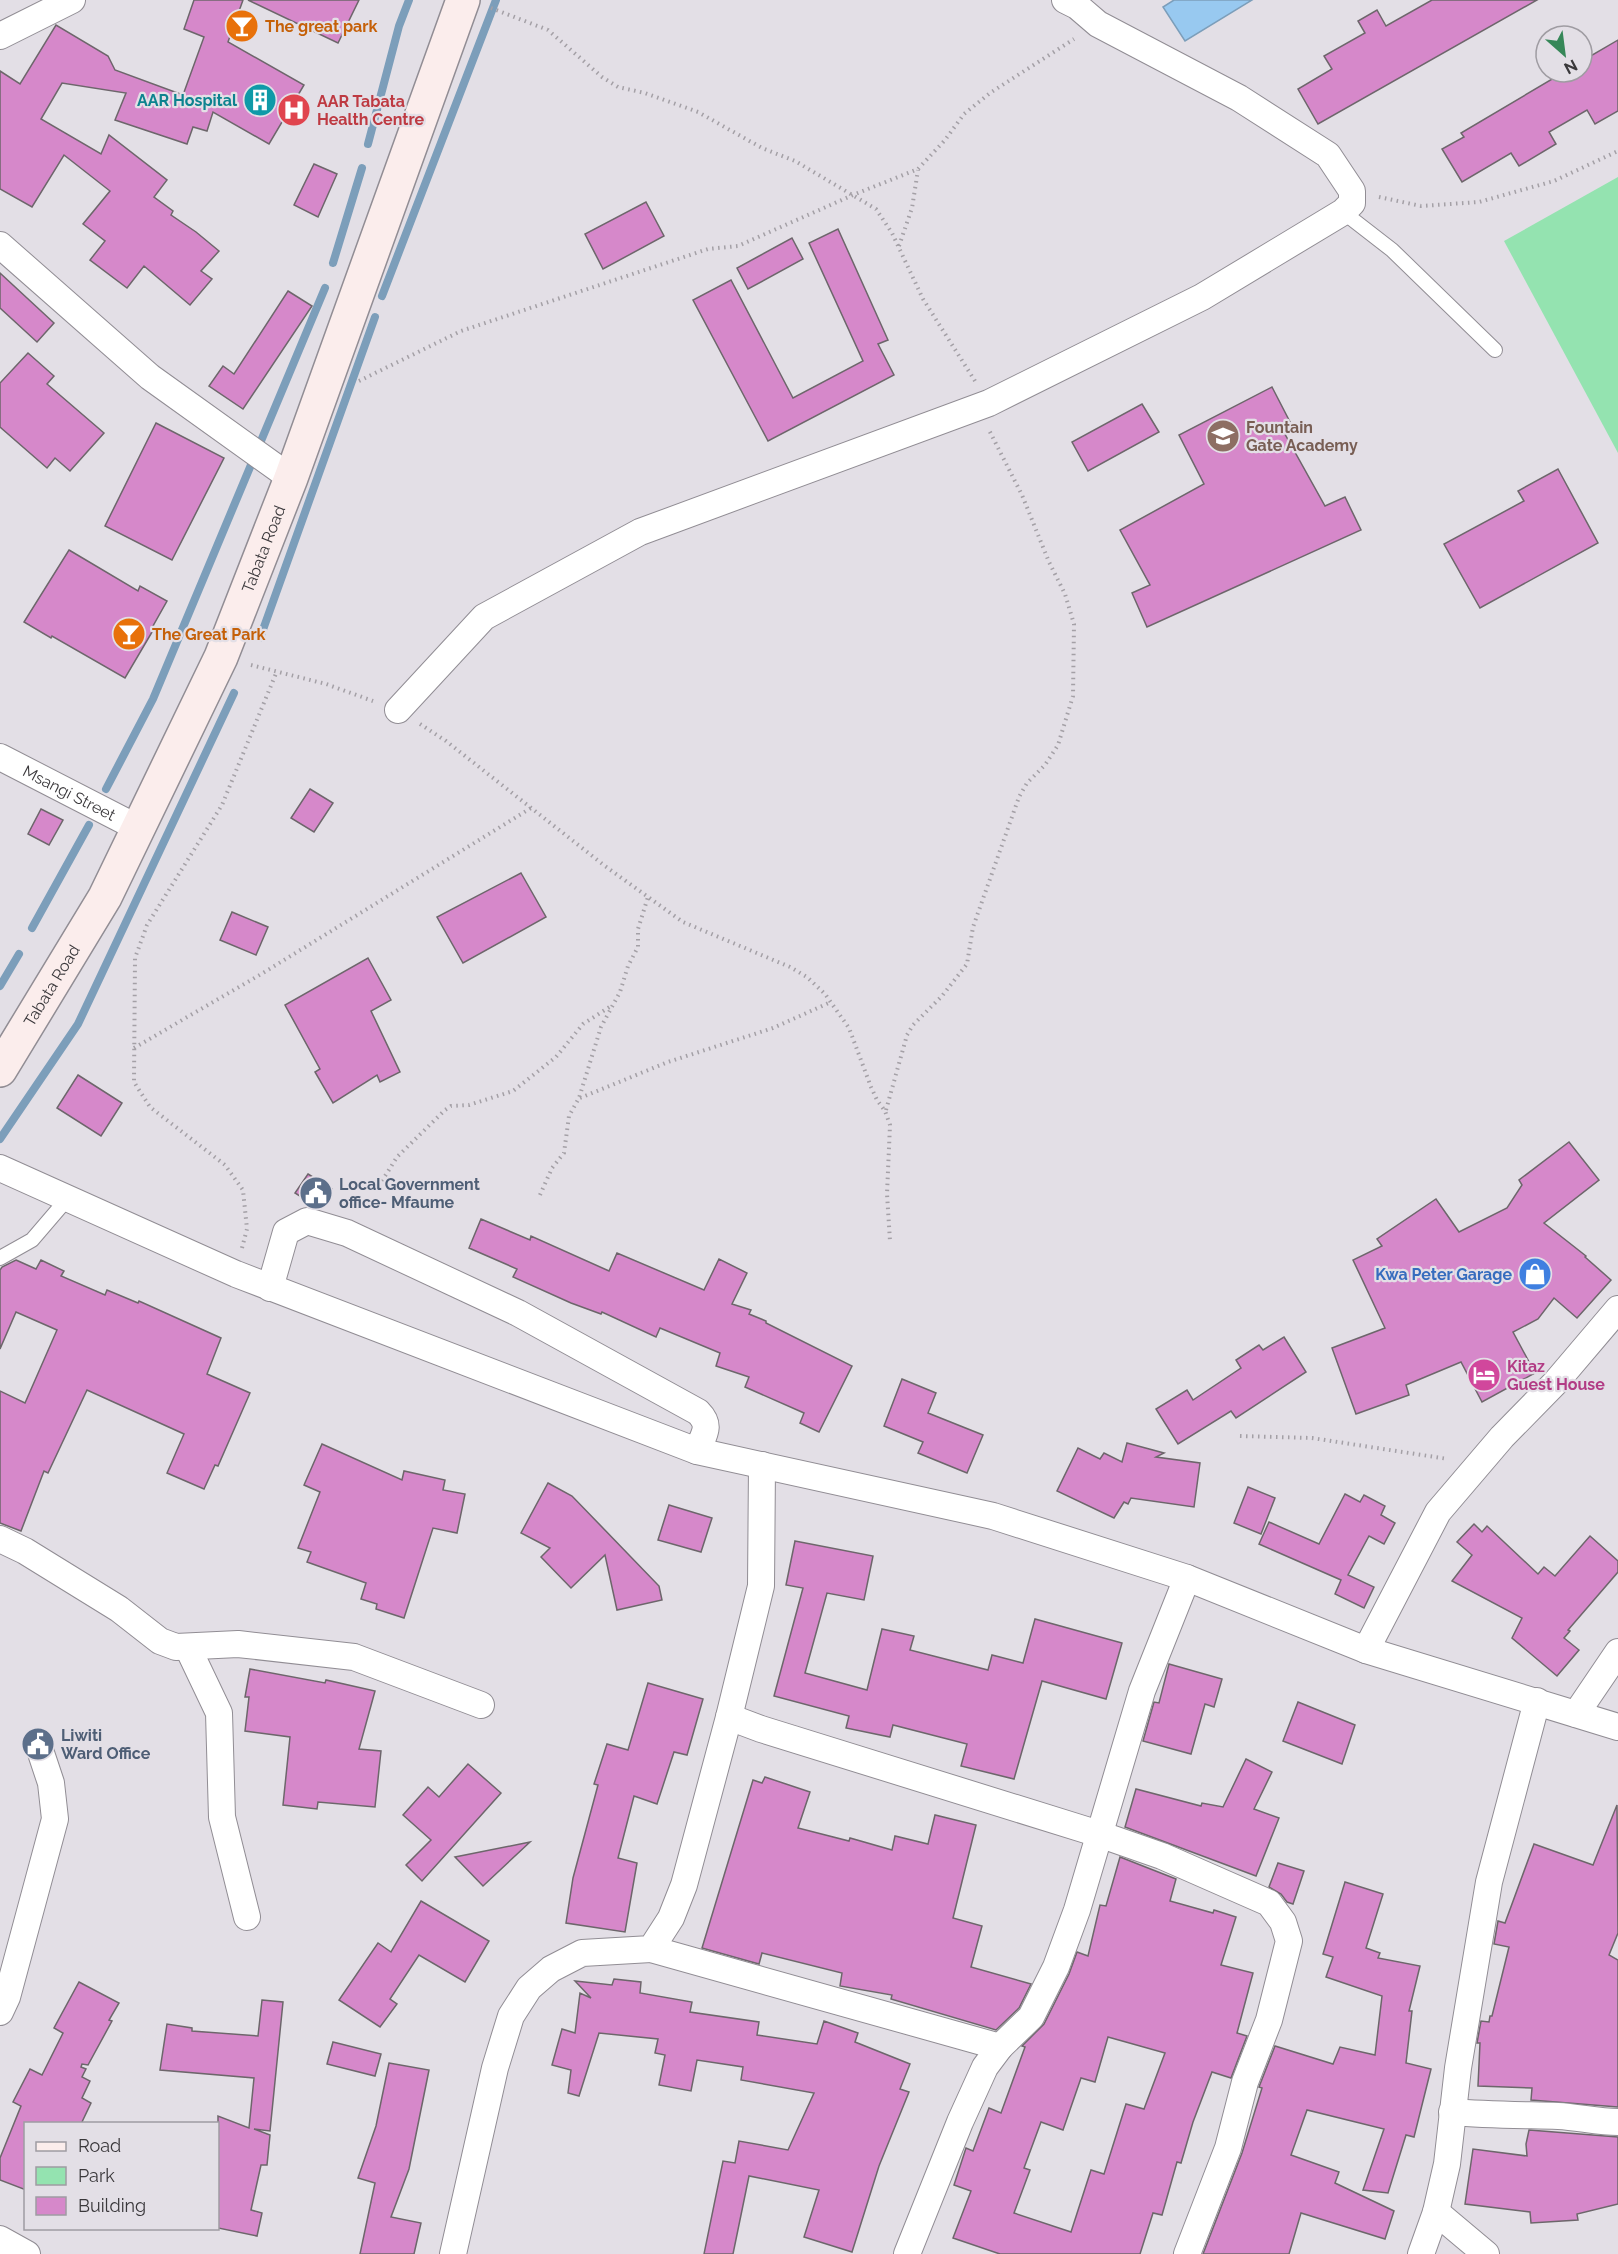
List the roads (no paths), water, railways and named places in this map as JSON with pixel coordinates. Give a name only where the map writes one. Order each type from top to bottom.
[{"type":"main road","name":"Tabata Road","points":[[0,1070],[105,897],[222,657],[472,2]]},
{"type":"street","points":[[0,36],[72,0]]},
{"type":"street","points":[[398,710],[484,617],[640,532],[983,405],[1202,297],[1347,202],[1328,155],[1239,98],[1098,24],[1077,6],[1065,0]]},
{"type":"street","points":[[0,245],[150,377],[291,478]]},
{"type":"street","name":"Msangi Street","points":[[0,757],[138,828]]},
{"type":"street","points":[[0,1168],[270,1288],[697,1450],[993,1516],[1186,1578],[1366,1650],[1618,1727]]},
{"type":"street","points":[[270,1288],[286,1232],[307,1221],[347,1233],[518,1313],[698,1412],[705,1419],[706,1428],[697,1450]]},
{"type":"street","points":[[1366,1650],[1438,1512],[1502,1437],[1556,1382],[1618,1309]]},
{"type":"street","points":[[651,1949],[671,1918],[684,1886],[762,1586],[762,1465]]},
{"type":"street","points":[[0,1539],[25,1551],[118,1609],[160,1641],[176,1647],[238,1644],[354,1657],[481,1705]]},
{"type":"street","points":[[907,2254],[960,2122],[985,2067],[1000,2047],[1031,2017],[1056,1967],[1077,1910],[1142,1691],[1186,1578]]},
{"type":"street","points":[[188,1647],[219,1713],[222,1816],[248,1917]]},
{"type":"street","points":[[1576,1714],[1618,1652]]},
{"type":"street","points":[[1421,2254],[1436,2212],[1447,2164],[1452,2112],[1489,1882],[1537,1701]]},
{"type":"street","points":[[729,1717],[761,1730],[1099,1834],[1162,1856],[1269,1903],[1282,1922],[1289,1941],[1269,2020],[1245,2082],[1228,2148],[1187,2254]]},
{"type":"street","points":[[0,2012],[7,1997],[55,1819],[51,1783],[40,1753]]},
{"type":"street","points":[[453,2254],[495,2068],[512,2016],[529,1988],[551,1969],[582,1953],[651,1949],[1000,2047]]},
{"type":"street","points":[[1452,2112],[1496,2116],[1571,2117],[1592,2122],[1618,2122]]},
{"type":"street","points":[[1436,2212],[1486,2254]]},
{"type":"street","points":[[0,2239],[27,2254]]},
{"type":"lane","points":[[1347,202],[1392,250],[1495,350]]},
{"type":"lane","points":[[0,1258],[32,1240],[68,1198]]},
{"type":"water","points":[[1174,0],[1252,0],[1185,41],[1163,7]]},
{"type":"waterway","points":[[368,144],[399,26],[409,0]]},
{"type":"waterway","points":[[382,296],[496,0]]},
{"type":"waterway","points":[[333,263],[362,168]]},
{"type":"waterway","points":[[106,789],[153,699],[325,288]]},
{"type":"waterway","points":[[260,638],[375,317]]},
{"type":"waterway","points":[[0,1139],[78,1024],[234,693]]},
{"type":"waterway","points":[[32,928],[89,825]]},
{"type":"waterway","points":[[0,986],[19,954]]},
{"type":"place","name":"The great park","points":[[242,26]]},
{"type":"place","name":"AAR Hospital","points":[[260,100]]},
{"type":"place","name":"AAR Tabata Health Centre","points":[[294,110]]},
{"type":"place","name":"Fountain Gate Academy","points":[[1223,436]]},
{"type":"place","name":"The Great Park","points":[[129,634]]},
{"type":"place","name":"Local Government office- Mfaume","points":[[316,1193]]},
{"type":"place","name":"Kwa Peter Garage","points":[[1535,1274]]},
{"type":"place","name":"Kitaz Guest House","points":[[1484,1375]]},
{"type":"place","name":"Liwiti Ward Office","points":[[38,1744]]}]
